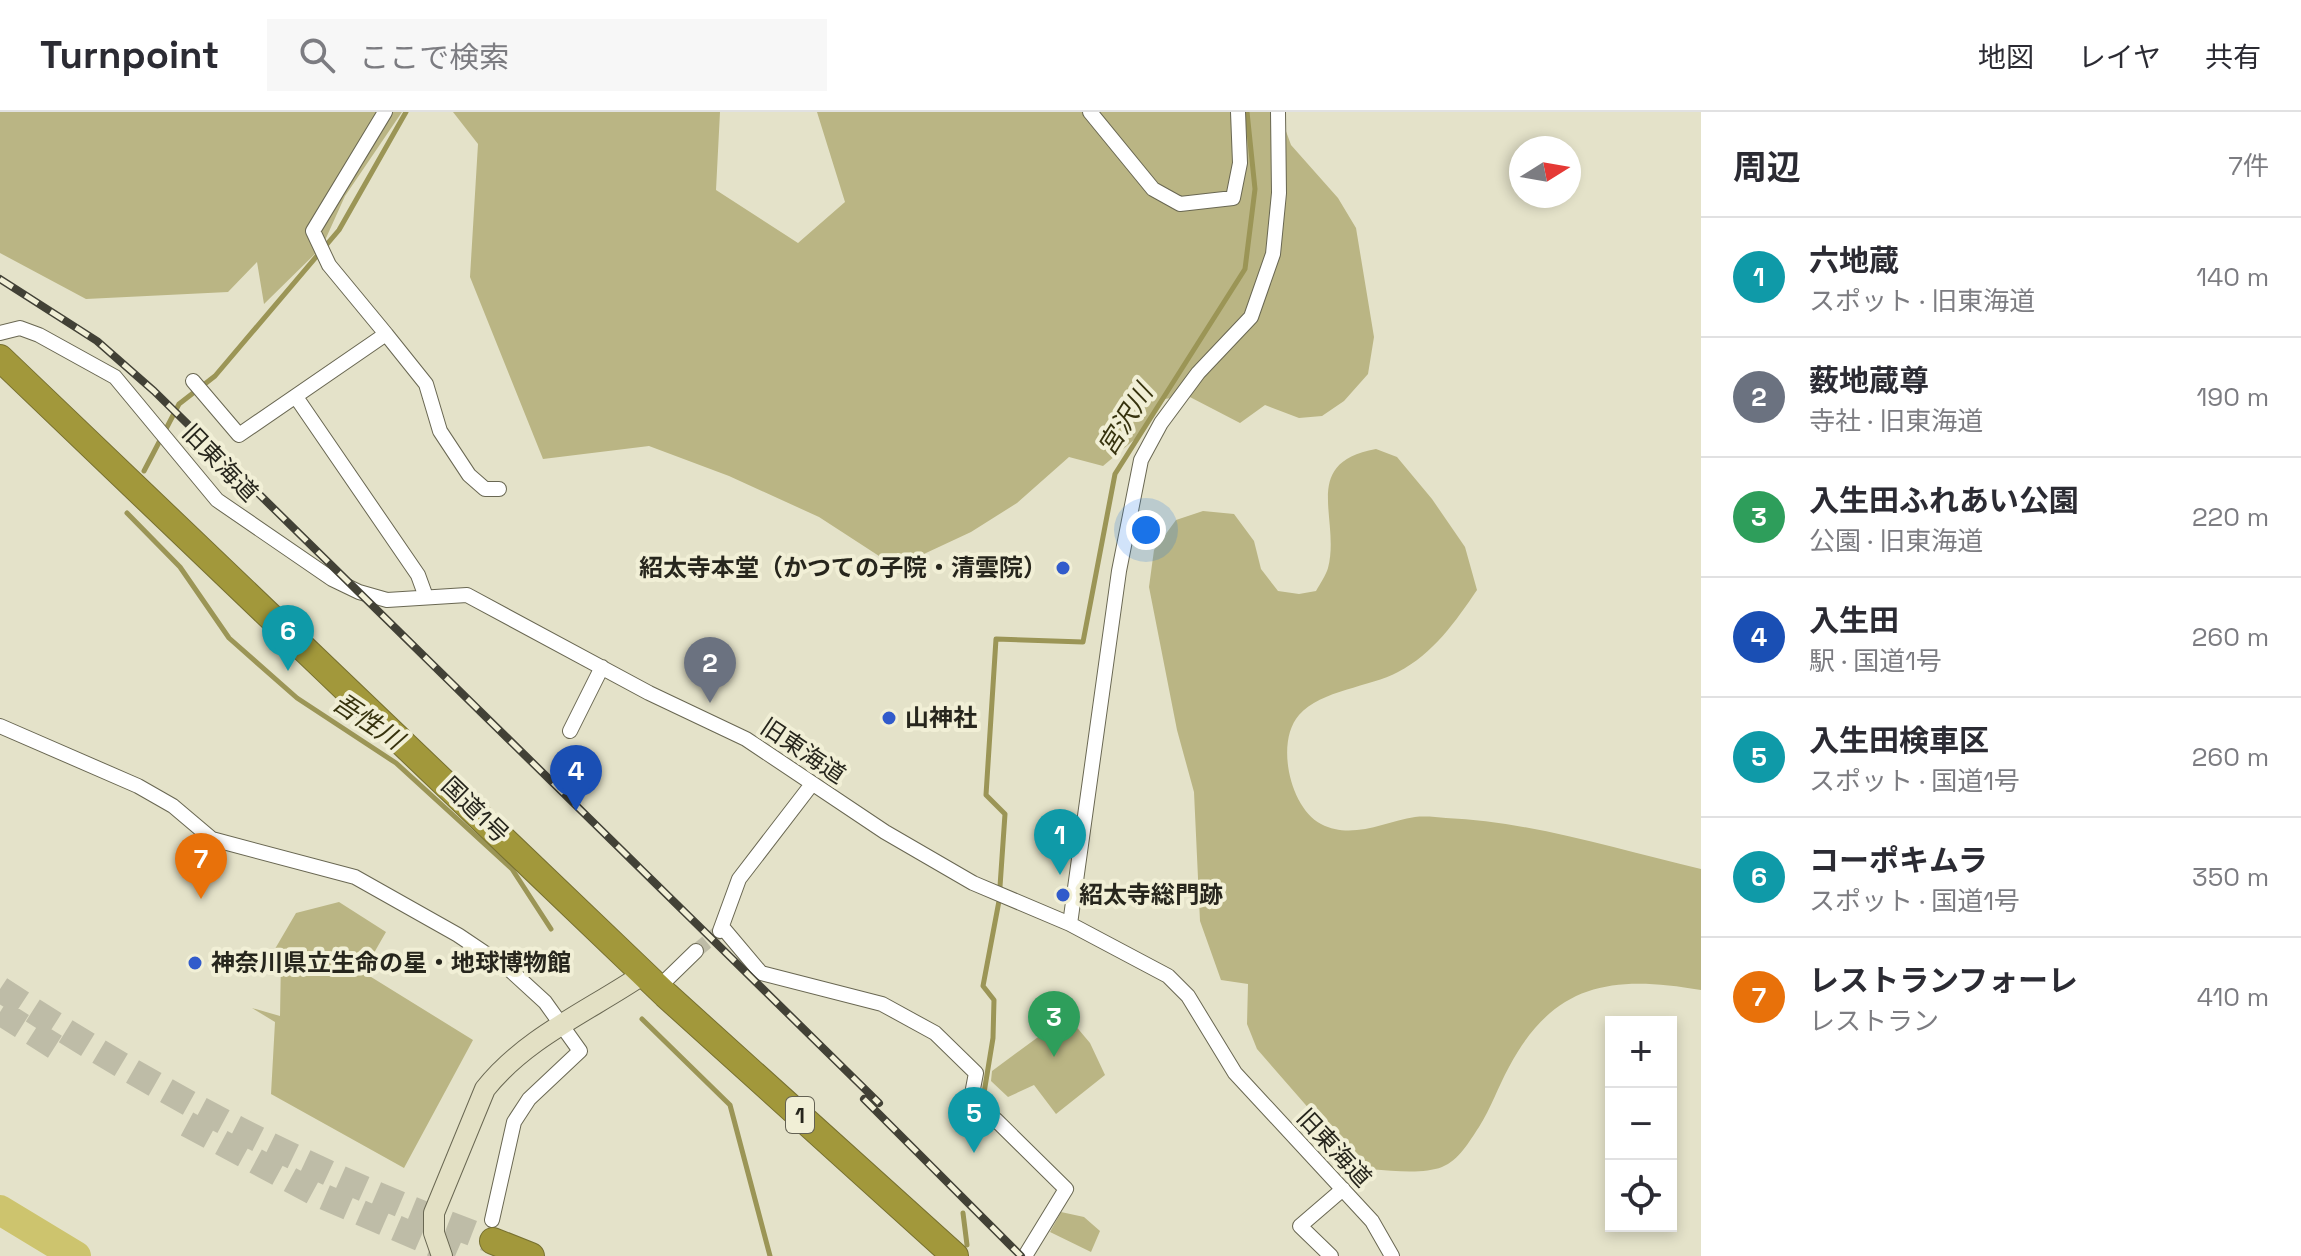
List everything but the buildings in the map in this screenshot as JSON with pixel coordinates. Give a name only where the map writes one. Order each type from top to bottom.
[{"type":"highway","name":"国道1号","points":[[0,358],[652,980],[955,1256]]},
{"type":"highway","points":[[492,1230],[531,1256]]},
{"type":"street","points":[[385,112],[313,231],[329,265],[426,384],[440,431],[469,475],[485,489],[499,489]]},
{"type":"street","points":[[1090,112],[1153,189],[1180,204],[1233,198],[1240,163],[1238,112]]},
{"type":"street","points":[[1070,924],[1119,571],[1141,460],[1161,423],[1198,373],[1251,317],[1273,254],[1279,193],[1278,112]]},
{"type":"street","name":"旧東海道","points":[[0,333],[20,328],[39,335],[115,377],[217,500],[332,579],[359,592],[387,600],[467,595],[746,739],[812,784],[973,883],[1070,924],[1141,961],[1188,996],[1235,1073],[1381,1232],[1392,1256]]},
{"type":"street","points":[[193,381],[239,435],[386,334]]},
{"type":"street","points":[[296,397],[418,575],[426,597]]},
{"type":"street","points":[[570,731],[602,667]]},
{"type":"street","points":[[0,726],[138,786],[173,806],[212,839],[355,877],[458,935],[510,970],[564,1025],[580,1051],[529,1099],[514,1122],[492,1230]]},
{"type":"street","points":[[812,784],[739,879],[730,897],[721,930],[761,973],[882,1004],[935,1033],[976,1073],[972,1094],[975,1106],[996,1120],[1066,1189],[1025,1256]]},
{"type":"street","points":[[442,1256],[434,1233],[434,1213],[472,1115],[498,1073],[532,1044],[652,980],[696,951]]},
{"type":"street","points":[[1331,1256],[1300,1226],[1343,1189]]},
{"type":"shaded area","points":[[0,112],[402,112],[345,196],[322,247],[264,304],[257,262],[228,292],[86,299],[0,253]]},
{"type":"shaded area","points":[[453,112],[720,112],[716,190],[798,243],[845,202],[817,112],[1279,112],[1291,145],[1338,198],[1356,228],[1374,337],[1368,374],[1344,401],[1322,416],[1299,418],[1265,405],[1240,423],[1186,395],[1160,400],[1141,434],[1103,466],[1069,457],[1017,503],[971,532],[896,567],[819,517],[729,476],[649,446],[543,459],[470,277],[478,144]]},
{"type":"shaded area","points":[[1376,449],[1397,457],[1432,499],[1465,547],[1477,590],[1443,636],[1411,665],[1387,677],[1333,694],[1299,715],[1288,741],[1287,757],[1294,790],[1310,816],[1321,824],[1344,830],[1419,817],[1477,820],[1574,838],[1701,869],[1701,990],[1640,984],[1613,985],[1566,1001],[1546,1017],[1527,1039],[1463,1150],[1442,1167],[1419,1171],[1338,1167],[1321,1145],[1311,1111],[1257,1049],[1247,1024],[1248,984],[1221,980],[1200,921],[1194,792],[1177,730],[1149,587],[1154,550],[1176,520],[1203,511],[1234,514],[1254,541],[1261,569],[1278,591],[1299,594],[1316,591],[1327,571],[1331,549],[1330,480],[1338,466],[1352,456]]},
{"type":"shaded area","points":[[339,902],[386,932],[363,972],[473,1040],[404,1168],[271,1094],[275,1022],[252,1008],[280,1016],[281,959],[272,954],[296,913]]},
{"type":"shaded area","points":[[1074,1024],[1090,1043],[1105,1075],[1056,1114],[1034,1085],[1008,1097],[991,1081],[992,1071],[1045,1032],[1060,1036]]},
{"type":"shaded area","points":[[1061,1212],[1084,1217],[1100,1231],[1091,1252],[1050,1232]]},
{"type":"waterway","name":"吾性川","points":[[144,471],[179,404],[215,376],[339,230],[406,112]]},
{"type":"waterway","name":"宮沢川","points":[[983,1099],[993,1038],[994,1000],[983,986],[999,901],[1005,814],[986,795],[996,639],[1083,642],[1115,474],[1245,269],[1255,189],[1247,112]]},
{"type":"waterway","name":"吾性川","points":[[127,513],[180,567],[229,638],[297,698],[396,763],[512,869],[551,929]]},
{"type":"waterway","name":"吾性川","points":[[642,1019],[730,1105],[770,1256]]},
{"type":"waterway","points":[[0,1210],[76,1256]]},
{"type":"waterway","name":"宮沢川","points":[[963,1213],[967,1245]]},
{"type":"tunnel","points":[[696,951],[720,931]]},
{"type":"tunnel","points":[[0,989],[119,1064],[239,1130],[363,1188],[493,1241]]},
{"type":"tunnel","points":[[0,1012],[60,1050]]},
{"type":"tunnel","points":[[187,1124],[313,1192],[461,1256]]},
{"type":"railway","points":[[0,279],[97,341],[154,391],[879,1103]]},
{"type":"railway","points":[[864,1099],[1021,1256]]},
{"type":"place","name":"紹太寺本堂（かつての子院・清雲院）","points":[[1063,568]]},
{"type":"place","name":"コーポキムラ","points":[[288,671]]},
{"type":"place","name":"薮地蔵尊","points":[[710,703]]},
{"type":"place","name":"山神社","points":[[889,718]]},
{"type":"place","name":"入生田","points":[[576,811]]},
{"type":"place","name":"六地蔵","points":[[1060,875]]},
{"type":"place","name":"紹太寺総門跡","points":[[1063,895]]},
{"type":"place","name":"レストランフォーレ","points":[[201,899]]},
{"type":"place","name":"神奈川県立生命の星・地球博物館","points":[[195,963]]},
{"type":"place","name":"入生田ふれあい公園","points":[[1054,1057]]},
{"type":"place","name":"入生田検車区","points":[[974,1153]]}]
